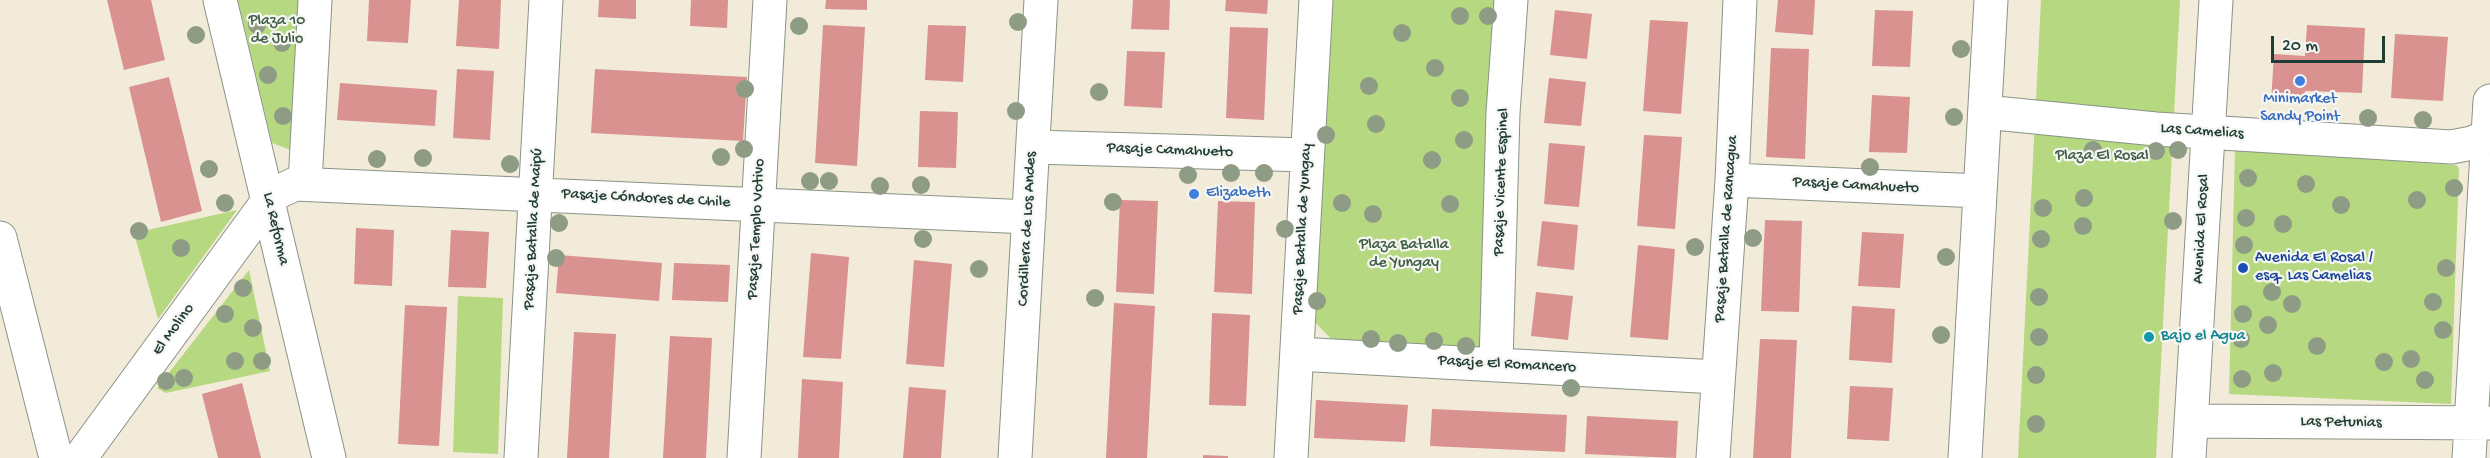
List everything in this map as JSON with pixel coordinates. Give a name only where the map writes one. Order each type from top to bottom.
[{"type":"street","name":"La Reforma","points":[[220,0],[329,458]]},
{"type":"street","points":[[305,183],[315,0]]},
{"type":"street","name":"Pasaje Batalla de Maipú","points":[[521,458],[546,0]]},
{"type":"street","name":"Pasaje Templo Votivo","points":[[744,458],[770,0]]},
{"type":"street","name":"Cordillera de Los Andes","points":[[1015,458],[1041,0]]},
{"type":"street","name":"Pasaje Batalla de Yungay","points":[[1291,458],[1316,0]]},
{"type":"street","name":"Pasaje Vicente Espinel","points":[[1496,364],[1503,113],[1511,0]]},
{"type":"street","name":"Pasaje Batalla de Rancagua","points":[[1713,458],[1732,180],[1740,0]]},
{"type":"street","points":[[1965,458],[1991,0]]},
{"type":"street","name":"Avenida El Rosal","points":[[2189,458],[2216,0]]},
{"type":"street","points":[[2469,458],[2481,423],[2490,101]]},
{"type":"street","name":"Las Camelias","points":[[1985,112],[2039,119],[2207,132],[2451,147],[2472,144],[2489,135]]},
{"type":"street","name":"Pasaje Camahueto","points":[[1033,147],[1307,155]]},
{"type":"street","name":"Pasaje Camahueto","points":[[1732,180],[1980,191]]},
{"type":"street","name":"Pasaje Cóndores de Chile","points":[[268,201],[286,187],[305,183],[1029,217]]},
{"type":"street","name":"El Molino","points":[[80,458],[268,201]]},
{"type":"street","points":[[0,238],[56,458]]},
{"type":"street","name":"Pasaje El Romancero","points":[[1297,354],[1717,377]]},
{"type":"street","name":"Las Petunias","points":[[2191,421],[2481,423]]},
{"type":"green space","name":"Plaza 10 de Julio","points":[[238,0],[309,0],[291,150],[272,143]]},
{"type":"green space","name":"Plaza Batalla de Yungay","points":[[1333,0],[1502,0],[1490,352],[1337,345],[1310,317]]},
{"type":"green space","name":"Plaza El Rosal","points":[[2041,0],[2180,0],[2156,458],[2018,458]]},
{"type":"green space","points":[[2235,150],[2456,165],[2459,168],[2451,404],[2229,394]]},
{"type":"green space","points":[[237,210],[158,319],[134,233]]},
{"type":"green space","points":[[249,270],[270,371],[166,393],[157,388]]},
{"type":"green space","points":[[458,296],[503,298],[498,454],[453,452]]},
{"type":"building","points":[[107,0],[151,0],[165,60],[124,70]]},
{"type":"building","points":[[369,0],[411,0],[408,43],[367,41]]},
{"type":"building","points":[[459,0],[501,0],[499,49],[456,46]]},
{"type":"building","points":[[599,0],[636,0],[636,19],[598,17]]},
{"type":"building","points":[[691,0],[728,0],[727,28],[690,26]]},
{"type":"building","points":[[826,0],[867,0],[867,10],[825,9]]},
{"type":"building","points":[[1133,0],[1170,0],[1169,30],[1131,29]]},
{"type":"building","points":[[1226,0],[1268,0],[1267,14],[1225,11]]},
{"type":"building","points":[[1778,0],[1815,0],[1813,35],[1775,32]]},
{"type":"building","points":[[1555,10],[1592,14],[1587,59],[1550,55]]},
{"type":"building","points":[[1875,10],[1913,11],[1910,67],[1872,66]]},
{"type":"building","points":[[1650,20],[1688,22],[1681,114],[1643,111]]},
{"type":"building","points":[[823,25],[865,27],[857,166],[815,163]]},
{"type":"building","points":[[928,25],[966,26],[963,82],[925,80]]},
{"type":"building","points":[[2307,25],[2365,28],[2362,93],[2305,91],[2304,103],[2271,102],[2274,54],[2305,56]]},
{"type":"building","points":[[1230,27],[1268,28],[1264,120],[1226,118]]},
{"type":"building","points":[[2395,34],[2448,37],[2443,101],[2391,98]]},
{"type":"building","points":[[1771,48],[1809,49],[1805,159],[1766,157]]},
{"type":"building","points":[[1127,51],[1165,52],[1162,108],[1124,106]]},
{"type":"building","points":[[457,69],[494,71],[490,140],[453,138]]},
{"type":"building","points":[[595,69],[747,77],[743,141],[591,133]]},
{"type":"building","points":[[169,77],[202,211],[161,222],[129,87]]},
{"type":"building","points":[[1549,78],[1586,82],[1581,126],[1544,123]]},
{"type":"building","points":[[340,83],[437,90],[435,126],[337,120]]},
{"type":"building","points":[[1872,95],[1910,97],[1907,153],[1869,152]]},
{"type":"building","points":[[920,111],[958,112],[956,168],[918,167]]},
{"type":"building","points":[[1644,135],[1682,137],[1675,229],[1637,226]]},
{"type":"building","points":[[1549,143],[1585,146],[1579,207],[1544,204]]},
{"type":"building","points":[[1120,200],[1158,201],[1154,294],[1116,292]]},
{"type":"building","points":[[1218,201],[1255,202],[1252,294],[1214,292]]},
{"type":"building","points":[[1765,220],[1802,221],[1799,312],[1761,311]]},
{"type":"building","points":[[1542,221],[1578,225],[1574,270],[1537,266]]},
{"type":"building","points":[[356,228],[394,230],[392,286],[354,284]]},
{"type":"building","points":[[451,230],[489,232],[486,288],[448,287]]},
{"type":"building","points":[[1862,232],[1904,234],[1900,288],[1858,286]]},
{"type":"building","points":[[1638,245],[1675,249],[1668,340],[1630,337]]},
{"type":"building","points":[[811,253],[849,257],[841,359],[803,357]]},
{"type":"building","points":[[559,255],[662,263],[659,301],[556,293]]},
{"type":"building","points":[[914,260],[952,264],[944,367],[906,364]]},
{"type":"building","points":[[674,263],[730,265],[728,302],[672,300]]},
{"type":"building","points":[[1536,292],[1573,296],[1568,340],[1531,336]]},
{"type":"building","points":[[1114,303],[1155,306],[1147,458],[1106,458]]},
{"type":"building","points":[[405,305],[447,307],[439,446],[398,444]]},
{"type":"building","points":[[1852,306],[1895,309],[1892,363],[1849,360]]},
{"type":"building","points":[[1212,313],[1250,315],[1246,406],[1209,405]]},
{"type":"building","points":[[574,332],[616,334],[609,458],[567,458]]},
{"type":"building","points":[[670,336],[712,338],[706,458],[663,458]]},
{"type":"building","points":[[1760,339],[1797,340],[1791,458],[1753,458]]},
{"type":"building","points":[[802,379],[843,382],[839,458],[798,458]]},
{"type":"building","points":[[242,383],[261,458],[218,458],[202,394]]},
{"type":"building","points":[[1850,386],[1893,388],[1889,441],[1847,439]]},
{"type":"building","points":[[909,387],[946,390],[941,458],[903,458]]},
{"type":"building","points":[[1316,400],[1408,405],[1405,442],[1314,438]]},
{"type":"building","points":[[1432,409],[1567,415],[1565,452],[1430,446]]},
{"type":"building","points":[[1587,416],[1678,421],[1676,458],[1585,454]]},
{"type":"building","points":[[1203,455],[1228,456],[1228,458],[1203,458]]},
{"type":"place","name":"Minimarket Sandy Point","points":[[2300,81]]},
{"type":"place","name":"Elizabeth","points":[[1194,194]]},
{"type":"place","name":"Avenida El Rosal / esq. Las Camelias","points":[[2243,268]]},
{"type":"place","name":"Bajo el Agua","points":[[2149,337]]}]
